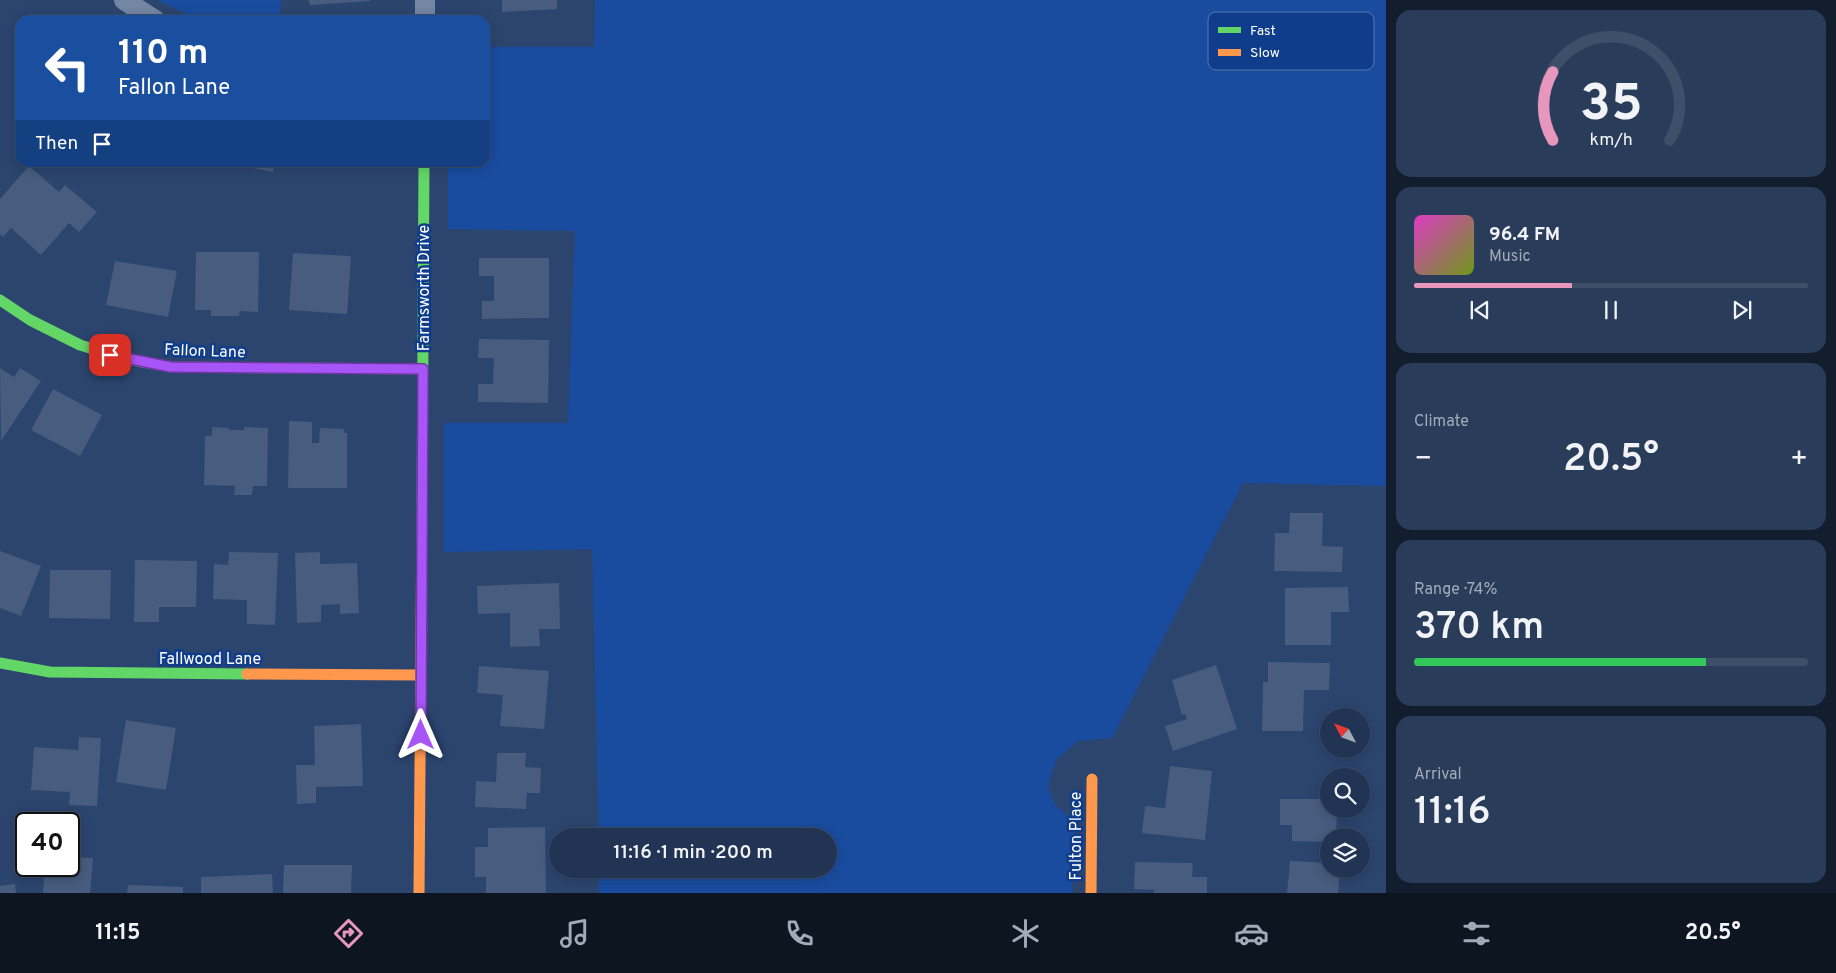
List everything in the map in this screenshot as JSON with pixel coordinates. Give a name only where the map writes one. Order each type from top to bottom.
[{"type":"street","points":[[124,0],[147,15]]},
{"type":"street","points":[[425,0],[425,15]]},
{"type":"street","name":"Farmsworth Drive","points":[[419,893],[424,167]]},
{"type":"street","name":"Fallon Lane","points":[[0,300],[30,320],[80,345],[126,359],[171,367],[423,369]]},
{"type":"street","name":"Fallwood Lane","points":[[0,662],[50,672],[421,675]]},
{"type":"street","name":"Fulton Place","points":[[1091,893],[1092,779]]},
{"type":"shaded area","points":[[157,0],[281,0],[280,15],[189,15]]},
{"type":"shaded area","points":[[595,0],[1386,0],[1386,486],[1243,483],[1112,738],[1078,741],[1056,760],[1048,786],[1055,805],[1075,821],[1072,893],[599,893],[599,878],[837,878],[837,828],[599,828],[592,549],[444,552],[444,423],[568,423],[575,231],[448,229],[448,167],[490,167],[490,47],[594,47]]},
{"type":"building","points":[[309,0],[370,0],[370,1],[310,5]]},
{"type":"building","points":[[502,0],[557,0],[557,9],[502,12]]},
{"type":"building","points":[[30,167],[59,192],[65,185],[97,212],[79,232],[69,223],[41,255],[11,228],[3,237],[0,234],[0,199]]},
{"type":"building","points":[[247,167],[274,167],[273,172]]},
{"type":"building","points":[[196,252],[259,252],[258,312],[240,311],[239,316],[211,316],[211,310],[195,310]]},
{"type":"building","points":[[293,253],[351,256],[347,314],[289,310]]},
{"type":"building","points":[[479,258],[549,258],[549,318],[482,319],[482,301],[494,301],[494,276],[479,276]]},
{"type":"building","points":[[115,261],[177,271],[168,317],[106,305]]},
{"type":"building","points":[[479,339],[549,340],[548,403],[478,402],[478,384],[493,384],[494,358],[478,358]]},
{"type":"building","points":[[0,368],[14,377],[20,368],[41,381],[1,441]]},
{"type":"building","points":[[53,389],[102,415],[80,456],[31,430]]},
{"type":"building","points":[[289,421],[312,422],[312,443],[319,443],[320,428],[344,429],[344,433],[347,433],[347,488],[288,488]]},
{"type":"building","points":[[212,427],[229,428],[229,430],[244,430],[244,427],[268,428],[267,486],[253,486],[252,495],[234,495],[235,486],[204,485],[205,436],[212,436]]},
{"type":"building","points":[[1290,513],[1323,513],[1322,546],[1343,547],[1342,572],[1274,571],[1275,533],[1289,533]]},
{"type":"building","points":[[0,551],[41,566],[21,616],[0,608]]},
{"type":"building","points":[[229,552],[278,553],[275,625],[247,624],[247,600],[213,599],[214,564],[228,565]]},
{"type":"building","points":[[320,552],[320,564],[357,563],[359,613],[340,614],[340,604],[321,605],[321,622],[297,623],[295,553]]},
{"type":"building","points":[[135,560],[197,561],[196,607],[159,607],[159,622],[134,622]]},
{"type":"building","points":[[50,570],[111,570],[110,619],[49,618]]},
{"type":"building","points":[[559,583],[560,629],[539,629],[540,646],[510,647],[510,613],[478,614],[477,586]]},
{"type":"building","points":[[1348,587],[1349,612],[1331,612],[1331,645],[1285,645],[1285,588]]},
{"type":"building","points":[[1268,662],[1330,663],[1329,690],[1304,690],[1303,731],[1262,731],[1263,682],[1268,682]]},
{"type":"building","points":[[1216,665],[1237,729],[1173,751],[1165,726],[1187,719],[1185,714],[1182,715],[1172,680]]},
{"type":"building","points":[[479,666],[549,671],[544,729],[500,726],[503,695],[477,693]]},
{"type":"building","points":[[126,720],[176,728],[166,790],[116,782]]},
{"type":"building","points":[[361,724],[363,786],[316,787],[316,803],[297,804],[296,765],[315,765],[314,726]]},
{"type":"building","points":[[79,737],[101,738],[97,806],[69,805],[70,792],[31,790],[34,747],[78,750]]},
{"type":"building","points":[[497,753],[526,753],[525,767],[541,768],[540,793],[527,793],[526,809],[475,807],[476,781],[496,782]]},
{"type":"building","points":[[1170,766],[1212,771],[1205,840],[1142,833],[1145,806],[1165,808]]},
{"type":"building","points":[[1280,799],[1320,799],[1320,818],[1337,818],[1336,828],[1320,828],[1320,842],[1292,841],[1292,825],[1280,825]]},
{"type":"building","points":[[545,827],[546,893],[486,893],[486,877],[475,877],[475,847],[488,847],[488,828]]},
{"type":"building","points":[[80,857],[93,858],[90,893],[43,893],[44,877],[80,877]]},
{"type":"building","points":[[1290,861],[1320,863],[1320,878],[1339,878],[1338,893],[1287,893]]},
{"type":"building","points":[[1135,862],[1193,863],[1192,877],[1207,877],[1207,893],[1154,893],[1154,890],[1134,889]]},
{"type":"building","points":[[284,865],[352,865],[351,893],[283,893]]},
{"type":"building","points":[[272,874],[273,893],[201,893],[201,877]]},
{"type":"building","points":[[15,884],[16,893],[0,893],[0,886]]},
{"type":"building","points":[[128,885],[183,887],[183,893],[127,893]]},
{"type":"traffic: fast","points":[[422,513],[424,167]]},
{"type":"traffic: fast","points":[[0,300],[30,320],[80,345],[126,359],[171,367],[423,369]]},
{"type":"traffic: fast","points":[[0,663],[50,672],[247,674]]},
{"type":"traffic: slow","points":[[419,893],[422,513]]},
{"type":"traffic: slow","points":[[247,674],[421,675]]},
{"type":"traffic: slow","points":[[1091,893],[1092,779]]},
{"type":"route","points":[[110,355],[171,367],[423,369],[421,735]]}]
